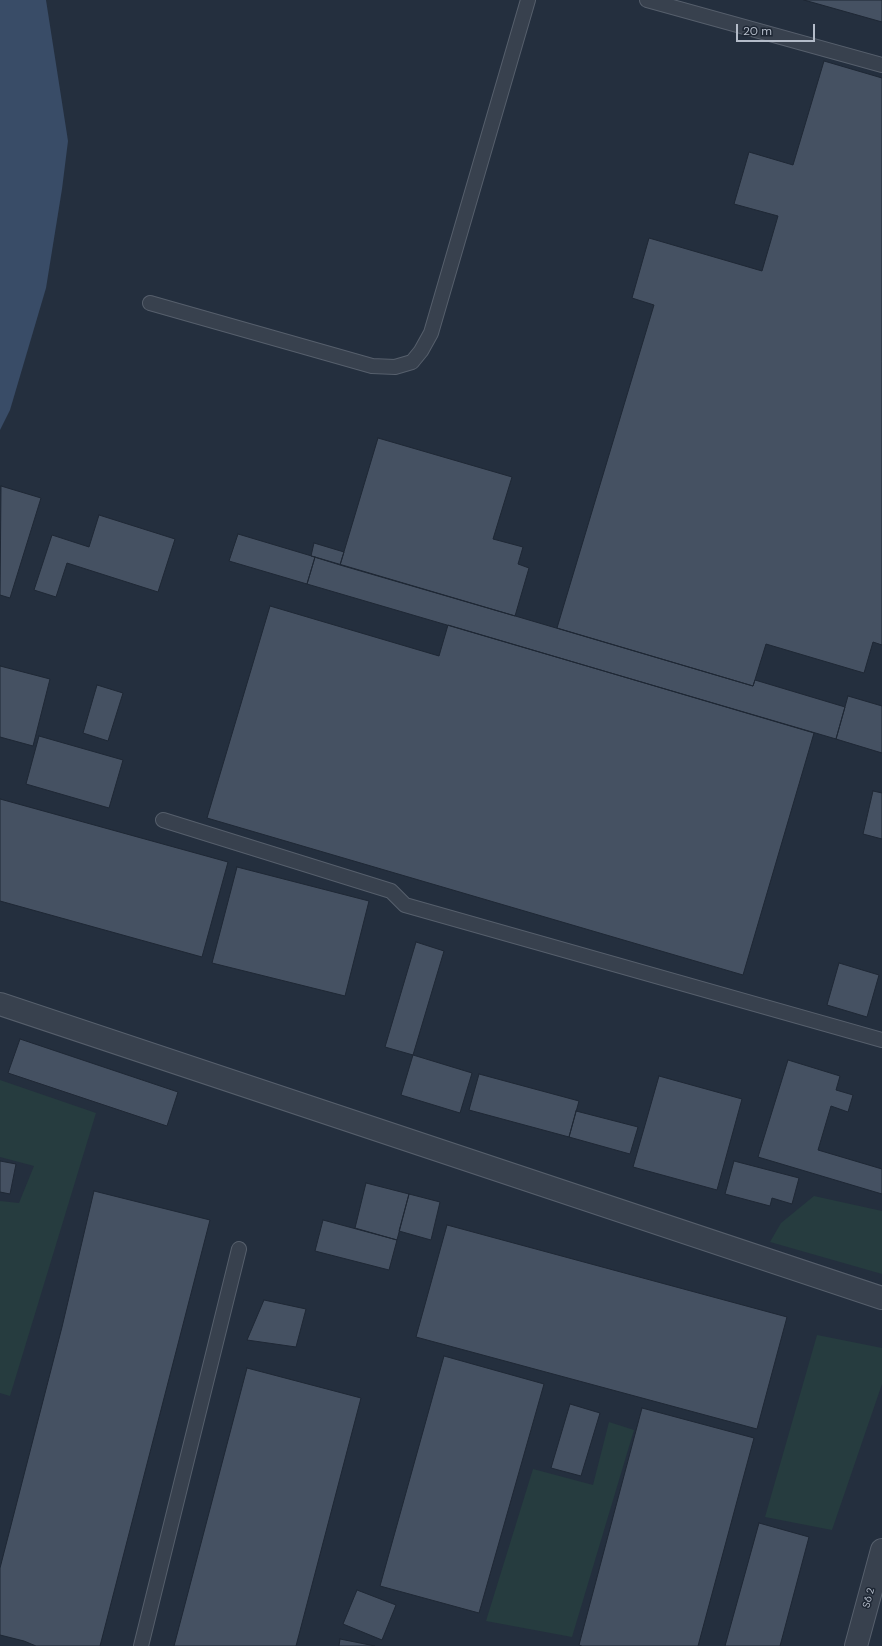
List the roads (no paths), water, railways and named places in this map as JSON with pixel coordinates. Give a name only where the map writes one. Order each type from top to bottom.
[{"type":"street","points":[[0,1004],[882,1298]]},
{"type":"street","name":"Số 2","points":[[856,1646],[882,1550]]},
{"type":"lane","points":[[150,303],[372,366],[395,367],[412,362],[421,351],[431,333],[528,0]]},
{"type":"lane","points":[[647,0],[882,65]]},
{"type":"lane","points":[[163,820],[391,891],[405,905],[882,1040]]},
{"type":"lane","points":[[141,1646],[239,1249]]},
{"type":"water","points":[[0,0],[46,0],[68,141],[46,288],[10,410],[0,430]]}]
